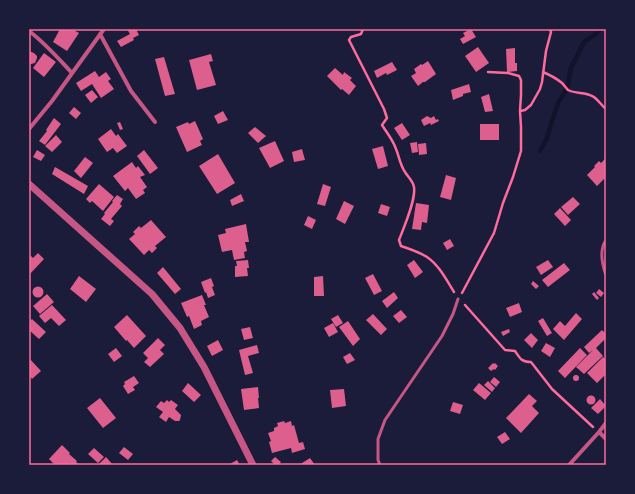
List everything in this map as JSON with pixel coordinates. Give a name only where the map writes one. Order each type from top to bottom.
[{"type":"street","points":[[29,129],[52,101],[104,29]]},
{"type":"street","points":[[29,32],[36,36],[52,51],[72,73]]},
{"type":"street","points":[[100,34],[131,91],[155,122]]},
{"type":"street","points":[[29,184],[152,294],[180,328],[204,367],[253,465]]},
{"type":"street","points":[[570,465],[606,424]]},
{"type":"street","points":[[599,432],[606,439]]},
{"type":"lane","points":[[606,240],[604,242],[602,262],[606,275]]},
{"type":"lane","points":[[380,465],[378,460],[378,439],[385,420],[442,336],[454,314],[458,298]]},
{"type":"path","points":[[362,29],[361,34],[351,37],[349,40],[384,109],[387,118],[382,125],[392,140],[405,172],[414,186],[412,203],[399,240],[401,246],[428,258],[437,267],[458,298],[505,350],[515,351],[525,362],[531,362],[552,389],[599,432]]},
{"type":"path","points":[[520,111],[525,110],[531,104],[540,89],[546,51],[551,32],[550,29]]},
{"type":"path","points":[[458,298],[466,287],[494,233],[521,151],[521,80],[519,76],[508,73],[488,72]]},
{"type":"path","points":[[543,72],[554,77],[567,89],[577,93],[594,96],[606,108]]},
{"type":"building","points":[[60,29],[72,29],[79,33],[67,51],[53,42]]},
{"type":"building","points":[[127,29],[136,29],[139,35],[133,38],[134,40],[121,47],[117,41],[130,34]]},
{"type":"building","points":[[471,29],[476,37],[463,44],[460,39],[465,36],[463,33]]},
{"type":"building","points":[[478,47],[489,63],[476,72],[465,56]]},
{"type":"building","points":[[515,48],[515,63],[517,63],[517,71],[507,72],[506,49]]},
{"type":"building","points":[[29,51],[37,56],[35,63],[29,64]]},
{"type":"building","points":[[44,53],[56,62],[44,77],[33,68]]},
{"type":"building","points":[[211,54],[213,61],[209,62],[216,85],[197,90],[189,60]]},
{"type":"building","points":[[164,57],[175,94],[165,96],[155,59]]},
{"type":"building","points":[[428,61],[436,74],[418,86],[411,76],[416,73],[414,69]]},
{"type":"building","points":[[392,62],[397,70],[387,75],[386,73],[377,78],[374,71]]},
{"type":"building","points":[[335,68],[343,75],[344,72],[352,78],[350,80],[356,86],[349,95],[342,89],[341,90],[327,76]]},
{"type":"building","points":[[95,71],[99,77],[106,72],[111,79],[108,81],[114,89],[101,98],[92,84],[81,91],[76,83]]},
{"type":"building","points":[[469,84],[471,92],[463,94],[463,96],[453,100],[451,90]]},
{"type":"building","points":[[92,90],[98,97],[91,103],[85,95]]},
{"type":"building","points":[[489,94],[493,111],[485,112],[481,97]]},
{"type":"building","points":[[74,107],[81,113],[76,119],[69,113]]},
{"type":"building","points":[[223,111],[228,120],[218,124],[214,116]]},
{"type":"building","points":[[427,116],[431,118],[434,116],[436,120],[438,119],[439,121],[431,125],[430,123],[424,126],[421,120]]},
{"type":"building","points":[[54,118],[61,124],[45,145],[39,141],[47,131],[46,130]]},
{"type":"building","points":[[195,121],[203,139],[200,141],[202,145],[187,152],[176,127]]},
{"type":"building","points":[[120,122],[123,129],[120,130],[117,123]]},
{"type":"building","points":[[402,123],[410,135],[402,140],[394,128]]},
{"type":"building","points":[[480,124],[499,124],[499,140],[480,140]]},
{"type":"building","points":[[255,127],[266,136],[258,143],[248,133]]},
{"type":"building","points":[[111,129],[116,136],[118,134],[127,146],[117,153],[113,148],[107,152],[98,139]]},
{"type":"building","points":[[56,135],[62,142],[52,152],[45,146]]},
{"type":"building","points":[[275,141],[284,161],[270,168],[259,148]]},
{"type":"building","points":[[417,142],[418,152],[412,153],[410,143]]},
{"type":"building","points":[[426,143],[427,154],[419,155],[418,144]]},
{"type":"building","points":[[383,146],[388,166],[378,169],[372,149]]},
{"type":"building","points":[[302,149],[305,160],[294,162],[292,152]]},
{"type":"building","points":[[37,150],[45,155],[41,161],[33,157]]},
{"type":"building","points":[[144,150],[158,168],[150,174],[137,156]]},
{"type":"building","points":[[218,154],[235,183],[217,194],[199,166]]},
{"type":"building","points":[[85,157],[93,163],[81,178],[74,171]]},
{"type":"building","points":[[606,158],[606,177],[597,186],[587,175],[599,161],[601,163]]},
{"type":"building","points":[[132,162],[136,168],[138,166],[145,175],[140,177],[147,187],[143,190],[145,193],[136,199],[128,188],[125,191],[113,176]]},
{"type":"building","points":[[55,167],[88,186],[84,194],[52,174]]},
{"type":"building","points":[[446,175],[456,178],[451,200],[440,197]]},
{"type":"building","points":[[99,184],[114,197],[103,211],[92,201],[90,203],[86,199]]},
{"type":"building","points":[[323,184],[331,187],[325,206],[317,204]]},
{"type":"building","points":[[241,194],[244,201],[232,206],[230,200]]},
{"type":"building","points":[[117,195],[123,199],[120,204],[122,206],[111,219],[114,221],[110,226],[101,219]]},
{"type":"building","points":[[573,197],[580,204],[568,215],[561,207]]},
{"type":"building","points":[[344,201],[354,206],[345,224],[336,219]]},
{"type":"building","points":[[416,203],[429,205],[427,223],[422,222],[421,230],[412,229]]},
{"type":"building","points":[[381,204],[390,207],[387,216],[378,213]]},
{"type":"building","points":[[560,208],[571,220],[565,226],[554,214]]},
{"type":"building","points":[[308,216],[316,220],[312,229],[304,225]]},
{"type":"building","points":[[151,220],[166,237],[155,246],[157,248],[152,253],[149,250],[144,255],[129,239],[135,234],[133,232],[139,226],[141,228]]},
{"type":"building","points":[[246,224],[249,242],[245,242],[247,251],[244,252],[245,258],[234,260],[232,250],[222,252],[218,235],[226,233],[225,229]]},
{"type":"building","points":[[450,239],[454,246],[447,250],[443,243]]},
{"type":"building","points":[[38,253],[44,259],[29,275],[29,254],[33,258]]},
{"type":"building","points":[[248,260],[248,276],[235,277],[235,266],[237,266],[236,261]]},
{"type":"building","points":[[414,260],[423,272],[415,278],[407,265]]},
{"type":"building","points":[[548,260],[553,267],[541,275],[536,267]]},
{"type":"building","points":[[564,263],[570,270],[548,287],[542,280]]},
{"type":"building","points":[[163,267],[181,289],[175,294],[157,273]]},
{"type":"building","points":[[373,274],[382,291],[374,295],[365,278]]},
{"type":"building","points":[[79,276],[96,289],[86,302],[70,289]]},
{"type":"building","points":[[323,276],[324,296],[314,296],[314,277]]},
{"type":"building","points":[[211,278],[215,295],[208,298],[201,282]]},
{"type":"building","points":[[533,281],[539,286],[536,289],[531,284]]},
{"type":"building","points":[[38,286],[42,288],[44,292],[42,296],[38,298],[34,296],[32,292],[34,288]]},
{"type":"building","points":[[599,289],[604,293],[601,297],[596,293]]},
{"type":"building","points":[[394,292],[398,298],[387,308],[382,301]]},
{"type":"building","points":[[594,292],[599,298],[597,300],[592,294]]},
{"type":"building","points":[[47,294],[54,302],[40,314],[33,306]]},
{"type":"building","points":[[202,295],[209,317],[201,321],[202,325],[194,329],[189,316],[187,317],[181,303]]},
{"type":"building","points":[[519,303],[522,312],[510,317],[506,308]]},
{"type":"building","points":[[52,305],[66,320],[59,326],[51,318],[45,323],[39,316]]},
{"type":"building","points":[[401,310],[407,317],[399,323],[393,316]]},
{"type":"building","points":[[576,313],[582,319],[564,340],[553,329],[560,321],[565,326]]},
{"type":"building","points":[[373,314],[387,329],[381,335],[366,320]]},
{"type":"building","points":[[127,315],[146,336],[134,348],[114,327]]},
{"type":"building","points":[[338,315],[343,323],[336,327],[331,319]]},
{"type":"building","points":[[543,318],[552,333],[547,336],[538,321]]},
{"type":"building","points":[[32,319],[46,332],[39,339],[29,330],[29,322]]},
{"type":"building","points":[[348,321],[360,339],[353,346],[339,327]]},
{"type":"building","points":[[333,323],[338,332],[329,337],[324,328]]},
{"type":"building","points":[[250,327],[253,338],[244,340],[241,329]]},
{"type":"building","points":[[509,329],[510,332],[503,336],[501,332]]},
{"type":"building","points":[[602,330],[606,334],[606,338],[596,348],[603,356],[584,374],[576,367],[593,350],[589,353],[584,347]]},
{"type":"building","points":[[531,333],[538,340],[532,348],[524,340]]},
{"type":"building","points":[[158,338],[165,345],[160,350],[164,354],[150,367],[144,362],[148,358],[143,353]]},
{"type":"building","points":[[218,340],[223,350],[212,356],[207,346]]},
{"type":"building","points":[[546,343],[555,348],[550,357],[541,351]]},
{"type":"building","points":[[257,345],[259,353],[248,356],[253,373],[245,375],[239,350]]},
{"type":"building","points":[[116,348],[122,356],[114,362],[108,354]]},
{"type":"building","points":[[580,348],[587,355],[565,378],[558,371]]},
{"type":"building","points":[[350,353],[355,360],[347,364],[343,357]]},
{"type":"building","points":[[603,357],[606,360],[606,374],[597,383],[587,373]]},
{"type":"building","points":[[29,358],[41,371],[32,379],[29,375]]},
{"type":"building","points":[[493,363],[498,366],[495,370],[494,369],[491,371],[488,368]]},
{"type":"building","points":[[576,375],[579,378],[576,381],[573,378]]},
{"type":"building","points":[[134,376],[139,383],[133,387],[135,390],[128,394],[123,386],[125,384],[124,382]]},
{"type":"building","points":[[494,377],[500,382],[496,387],[490,382]]},
{"type":"building","points":[[488,381],[495,388],[492,392],[484,385]]},
{"type":"building","points":[[188,383],[201,395],[194,402],[182,391]]},
{"type":"building","points":[[479,383],[491,393],[485,400],[473,390]]},
{"type":"building","points":[[258,387],[259,408],[244,410],[241,389]]},
{"type":"building","points":[[344,389],[346,406],[332,408],[330,390]]},
{"type":"building","points":[[529,394],[537,401],[532,406],[539,413],[521,433],[506,418]]},
{"type":"building","points":[[589,396],[593,396],[595,400],[593,404],[589,404],[587,402],[587,398]]},
{"type":"building","points":[[100,398],[116,418],[103,428],[87,408]]},
{"type":"building","points":[[600,399],[606,406],[598,414],[591,408]]},
{"type":"building","points":[[167,400],[169,402],[171,400],[178,405],[175,409],[181,415],[179,421],[175,421],[169,417],[166,422],[159,417],[163,412],[156,407],[161,401],[164,403]]},
{"type":"building","points":[[453,402],[463,405],[460,414],[450,411]]},
{"type":"building","points":[[284,421],[285,423],[291,421],[292,426],[294,425],[299,443],[303,442],[305,449],[292,453],[291,448],[272,453],[269,442],[271,441],[268,433],[274,431],[274,428],[278,426],[277,423]]},
{"type":"building","points":[[505,432],[510,439],[502,444],[497,437]]},
{"type":"building","points":[[62,445],[80,465],[55,465],[49,459]]},
{"type":"building","points":[[124,447],[133,454],[128,460],[119,453]]},
{"type":"building","points":[[94,448],[104,457],[98,463],[88,454]]},
{"type":"building","points":[[106,457],[113,465],[98,465]]},
{"type":"building","points":[[275,457],[281,462],[278,465],[275,465],[271,461]]},
{"type":"building","points":[[310,458],[315,465],[299,465]]},
{"type":"building","points":[[237,460],[240,465],[230,464]]},
{"type":"waterway","points":[[540,151],[547,138],[558,103],[567,89],[571,68],[584,42],[597,33],[600,29]]}]
